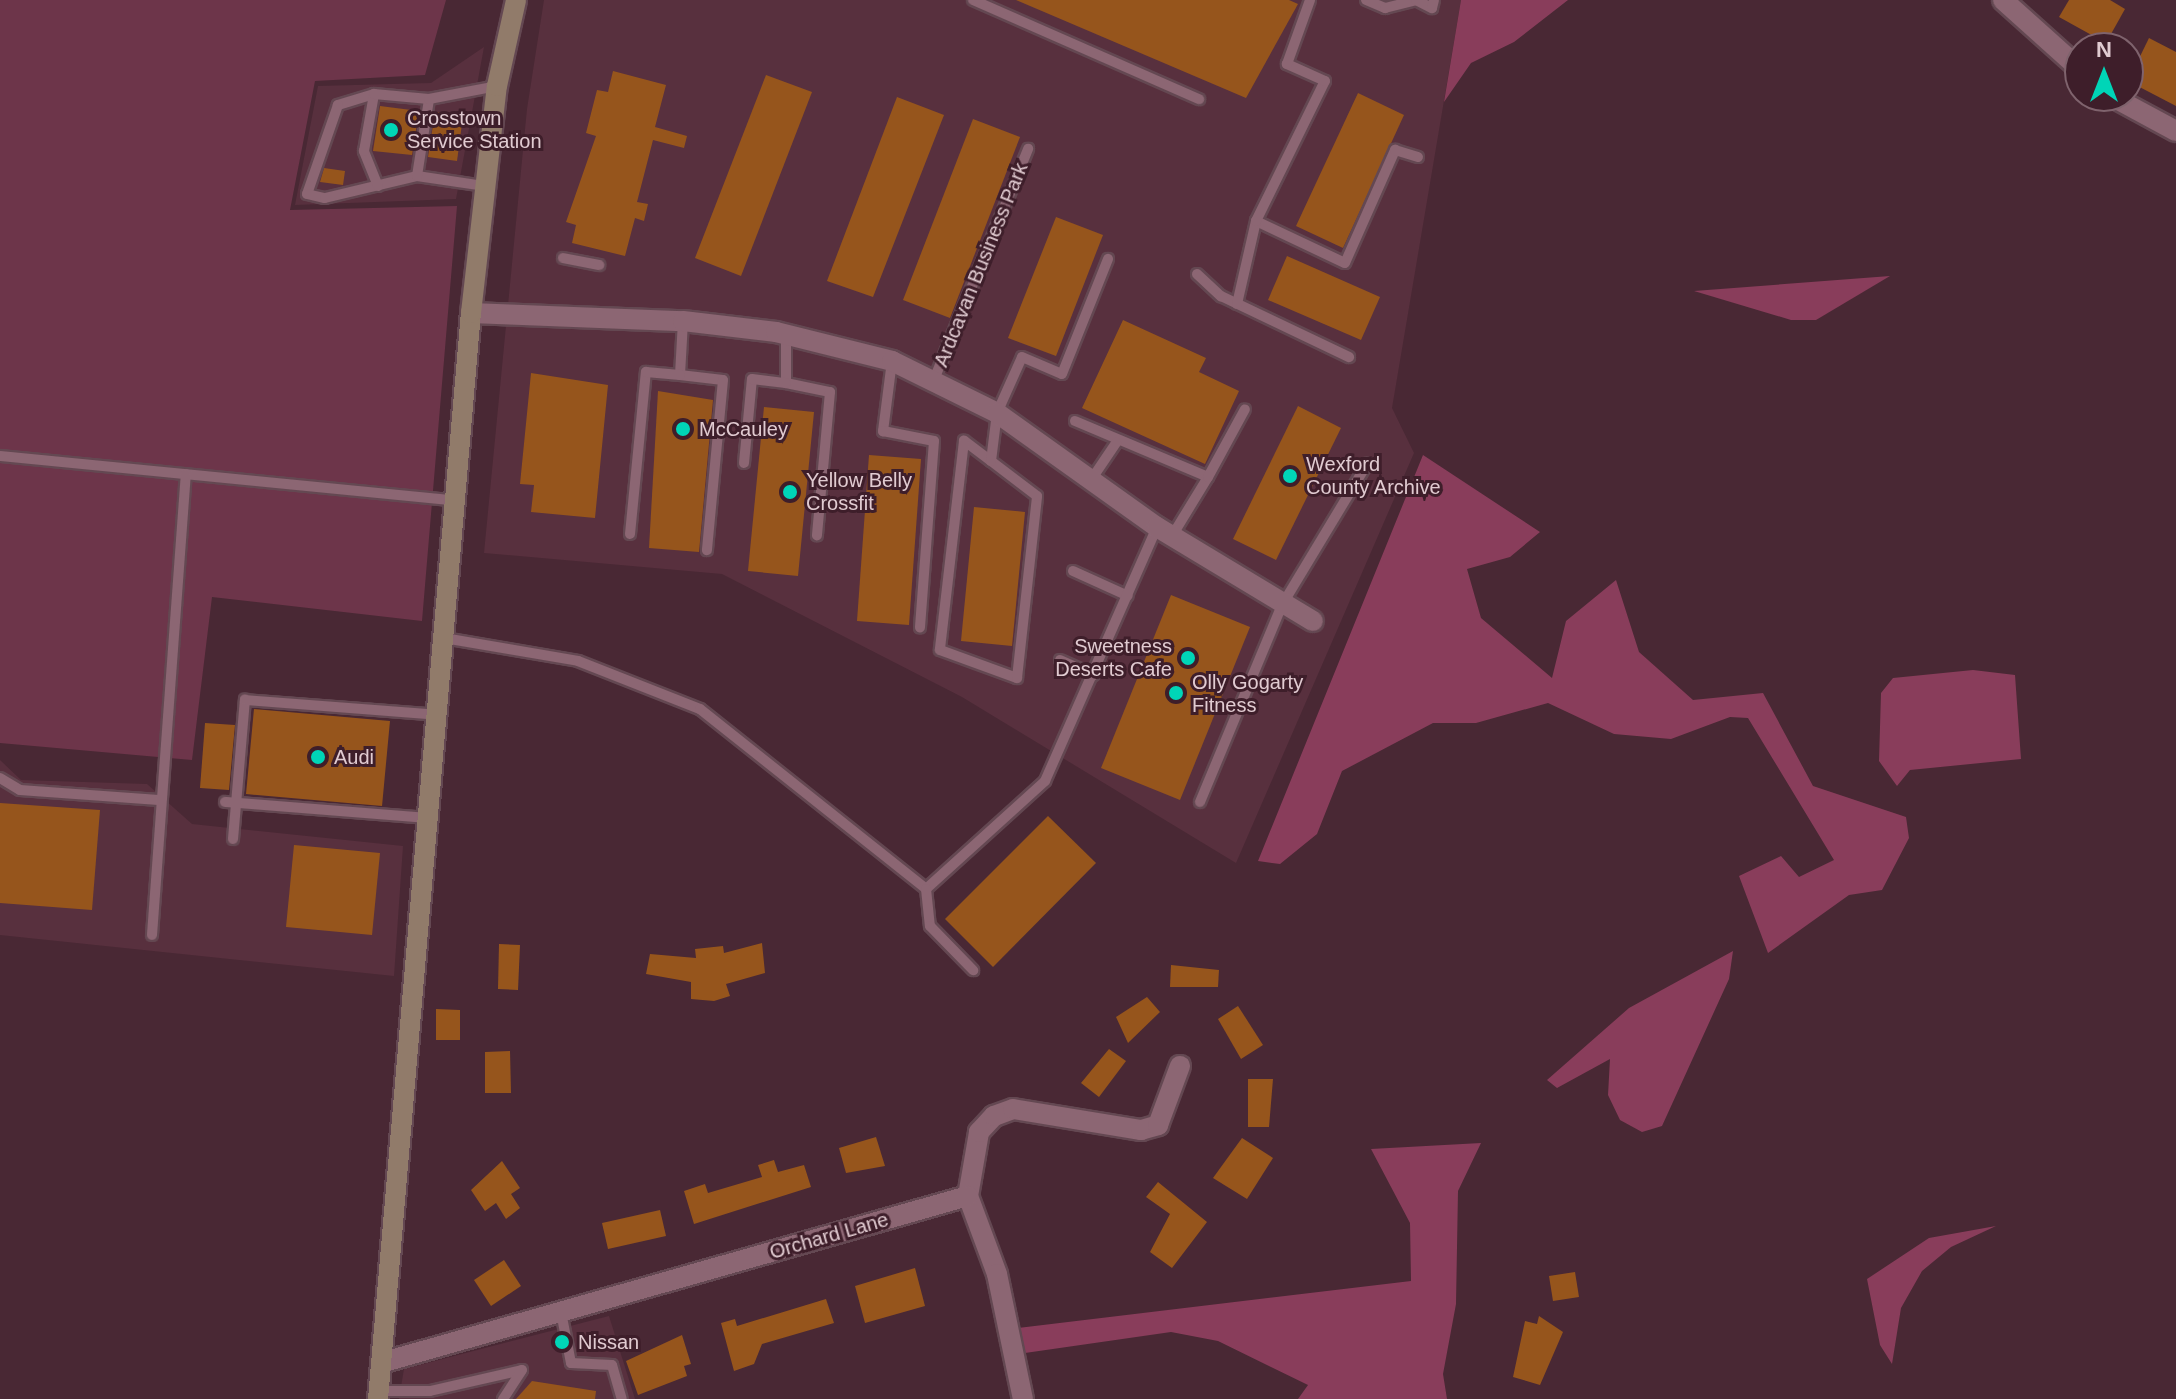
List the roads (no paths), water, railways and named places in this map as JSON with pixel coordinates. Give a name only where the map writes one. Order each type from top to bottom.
[{"type":"main road","points":[[379,1395],[471,313],[497,86],[516,0]]},
{"type":"street","points":[[2003,0],[2064,55]]},
{"type":"street","points":[[2141,112],[2176,131]]},
{"type":"street","name":"Ardcavan Business Park","points":[[471,313],[683,321],[786,335],[892,361],[997,413],[1165,532],[1313,621]]},
{"type":"street","points":[[1023,1399],[997,1274],[968,1196],[979,1132],[994,1116],[1013,1109],[1141,1130],[1158,1125],[1180,1066]]},
{"type":"street","name":"Orchard Lane","points":[[384,1362],[968,1196]]},
{"type":"lane","points":[[973,0],[1199,99]]},
{"type":"lane","points":[[1237,304],[1256,221],[1325,81],[1287,64],[1310,0]]},
{"type":"lane","points":[[1366,0],[1385,8],[1416,0],[1432,8],[1434,0]]},
{"type":"lane","points":[[485,186],[417,176],[325,198],[307,194],[338,105],[374,94],[429,99],[497,86]]},
{"type":"lane","points":[[374,94],[364,151],[378,186]]},
{"type":"lane","points":[[417,176],[429,99]]},
{"type":"lane","name":"Ardcavan Business Park","points":[[933,382],[1028,149]]},
{"type":"lane","points":[[1256,221],[1345,263],[1395,150],[1418,157]]},
{"type":"lane","points":[[563,258],[599,265]]},
{"type":"lane","points":[[991,461],[997,413],[1022,357],[1062,374],[1108,259]]},
{"type":"lane","points":[[1197,274],[1237,304],[1349,357]]},
{"type":"lane","points":[[680,375],[683,321]]},
{"type":"lane","points":[[786,335],[786,383]]},
{"type":"lane","points":[[892,361],[883,431],[934,441],[920,627]]},
{"type":"lane","points":[[630,534],[646,372],[723,380],[707,550]]},
{"type":"lane","points":[[744,463],[752,379],[830,392],[817,535]]},
{"type":"lane","points":[[926,889],[1045,781],[1060,756],[1128,596],[1165,532],[1208,477],[1245,409]]},
{"type":"lane","points":[[1075,421],[1116,443],[1208,477]]},
{"type":"lane","points":[[964,441],[991,461],[1037,496],[1017,678],[940,650],[964,441]]},
{"type":"lane","points":[[1091,480],[1116,443]]},
{"type":"lane","points":[[0,456],[455,501]]},
{"type":"lane","points":[[1200,802],[1282,605],[1340,503],[1367,464]]},
{"type":"lane","points":[[152,935],[159,800],[186,474]]},
{"type":"lane","points":[[1073,571],[1128,596]]},
{"type":"lane","points":[[444,638],[578,661],[700,709],[926,889],[930,926],[973,970]]},
{"type":"lane","points":[[1060,660],[1094,675]]},
{"type":"lane","points":[[233,839],[230,802],[245,700],[438,715]]},
{"type":"lane","points":[[0,778],[20,790],[159,800]]},
{"type":"lane","points":[[230,802],[429,818]]},
{"type":"lane","points":[[561,1312],[571,1363],[612,1365],[622,1399]]},
{"type":"lane","points":[[379,1395],[430,1391],[522,1370],[503,1399]]},
{"type":"place","name":"Crosstown Service Station","points":[[391,130]]},
{"type":"place","name":"McCauley","points":[[683,429]]},
{"type":"place","name":"Wexford County Archive","points":[[1290,476]]},
{"type":"place","name":"Yellow Belly Crossfit","points":[[790,492]]},
{"type":"place","name":"Sweetness Deserts Cafe","points":[[1188,658]]},
{"type":"place","name":"Olly Gogarty Fitness","points":[[1176,693]]},
{"type":"place","name":"Audi","points":[[318,757]]},
{"type":"place","name":"Nissan","points":[[562,1342]]}]
